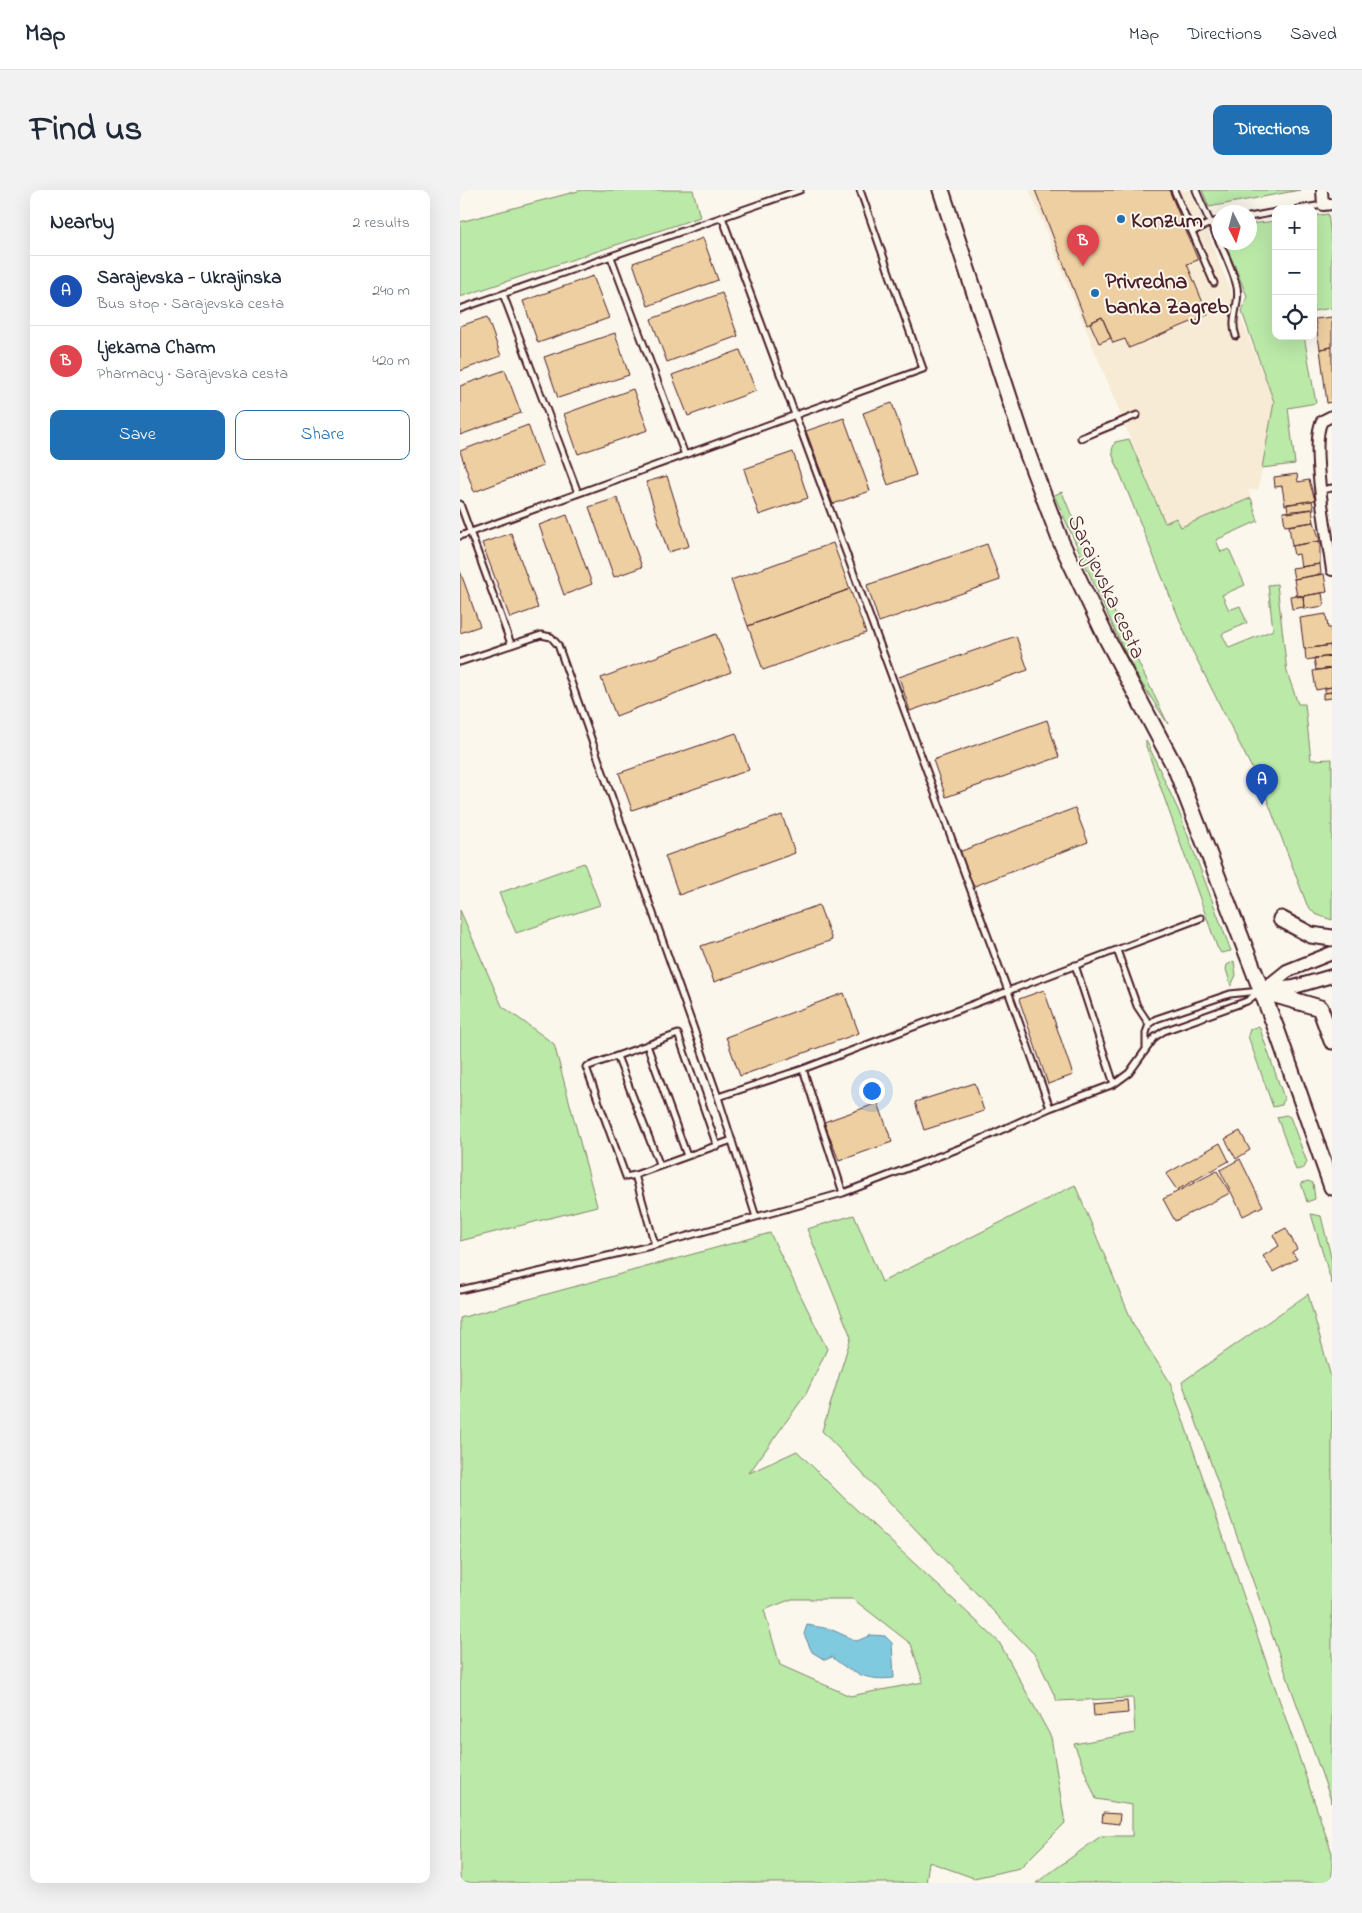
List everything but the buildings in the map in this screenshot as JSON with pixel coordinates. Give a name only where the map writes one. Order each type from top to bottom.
[{"type":"main road","name":"Sarajevska cesta","points":[[941,190],[1028,456],[1062,542],[1107,639],[1176,769],[1277,1031],[1332,1187]]},
{"type":"main road","points":[[1282,919],[1312,935],[1332,938]]},
{"type":"main road","points":[[1262,991],[1320,1008],[1332,1041]]},
{"type":"street","points":[[1322,190],[1328,204]]},
{"type":"street","points":[[1332,416],[1322,421],[1318,434],[1321,490],[1332,570]]},
{"type":"street","points":[[1262,991],[1287,971],[1332,953]]},
{"type":"street","points":[[1262,991],[1294,987],[1332,976]]},
{"type":"lane","points":[[460,310],[800,190]]},
{"type":"lane","points":[[460,536],[923,369],[860,190]]},
{"type":"lane","points":[[1174,190],[1214,283]]},
{"type":"lane","points":[[1196,190],[1236,283],[1238,302],[1232,327],[1236,336]]},
{"type":"lane","points":[[1257,216],[1272,213]]},
{"type":"lane","points":[[722,218],[1050,1108]]},
{"type":"lane","points":[[1192,232],[1210,223]]},
{"type":"lane","points":[[611,256],[685,455]]},
{"type":"lane","points":[[503,294],[578,493]]},
{"type":"lane","points":[[1081,438],[1137,415]]},
{"type":"lane","points":[[1321,490],[1332,488]]},
{"type":"lane","points":[[460,504],[511,644]]},
{"type":"lane","points":[[460,662],[541,635],[551,637],[558,645],[718,1097],[756,1217]]},
{"type":"lane","points":[[718,1097],[803,1069],[1202,918]]},
{"type":"lane","points":[[1116,950],[1137,1006],[1149,1024]]},
{"type":"lane","points":[[1075,965],[1114,1084]]},
{"type":"lane","points":[[1146,1048],[1146,1033],[1149,1024],[1164,1016],[1230,994],[1262,991]]},
{"type":"lane","points":[[460,1290],[655,1245],[843,1192],[968,1145],[1050,1108],[1114,1084],[1129,1073],[1155,1037],[1164,1031],[1247,1001],[1262,991]]},
{"type":"lane","points":[[717,1146],[678,1034],[586,1067],[626,1177],[635,1175],[717,1146],[732,1140]]},
{"type":"lane","points":[[647,1045],[687,1156]]},
{"type":"lane","points":[[617,1056],[660,1166]]},
{"type":"lane","points":[[803,1069],[843,1192]]},
{"type":"lane","points":[[635,1175],[655,1245]]},
{"type":"shaded area","points":[[1029,190],[1191,190],[1212,244],[1212,250],[1214,250],[1274,402],[1258,490],[1248,490],[1251,498],[1181,528],[1177,519],[1165,523]]},
{"type":"green space","points":[[582,190],[693,190],[700,217],[460,297],[460,222]]},
{"type":"green space","points":[[1202,190],[1300,190],[1212,205],[1209,207]]},
{"type":"green space","points":[[1328,214],[1332,244],[1332,308],[1317,310],[1317,250],[1317,215]]},
{"type":"green space","points":[[1272,221],[1272,340],[1305,340],[1316,403],[1288,408],[1295,464],[1262,468],[1274,402],[1242,312],[1247,296],[1228,250],[1257,250],[1257,223]]},
{"type":"green space","points":[[1129,439],[1165,523],[1176,518],[1181,527],[1251,498],[1258,521],[1216,540],[1221,552],[1229,549],[1245,585],[1222,595],[1229,610],[1240,606],[1247,623],[1222,634],[1229,648],[1273,630],[1268,585],[1277,584],[1287,672],[1298,704],[1305,704],[1311,760],[1332,759],[1332,920],[1315,914],[1307,905],[1265,794],[1191,648],[1113,456],[1112,450],[1115,442]]},
{"type":"green space","points":[[1062,492],[1094,570],[1168,724],[1139,679],[1120,642],[1054,495]]},
{"type":"green space","points":[[1146,740],[1179,812],[1231,951],[1221,953],[1217,947],[1146,746]]},
{"type":"green space","points":[[584,863],[600,905],[516,933],[499,893]]},
{"type":"green space","points":[[460,910],[502,1006],[554,1044],[597,1206],[460,1241]]},
{"type":"green space","points":[[1234,961],[1236,975],[1231,986],[1226,969],[1227,965]]},
{"type":"green space","points":[[1259,1026],[1284,1098],[1282,1105],[1273,1107],[1248,1036],[1250,1029]]},
{"type":"green space","points":[[1286,1115],[1290,1117],[1307,1162],[1304,1168],[1296,1170],[1277,1117]]},
{"type":"green space","points":[[1308,1181],[1313,1183],[1315,1199],[1307,1202],[1301,1183]]},
{"type":"green space","points":[[1075,1185],[1134,1326],[1170,1382],[1332,1853],[1332,1883],[1036,1883],[1101,1836],[1132,1836],[1132,1805],[1096,1799],[1074,1744],[1135,1733],[1133,1698],[1057,1701],[1036,1656],[822,1431],[851,1337],[807,1229],[854,1215],[882,1282]]},
{"type":"green space","points":[[1311,1214],[1321,1216],[1332,1261],[1332,1284]]},
{"type":"green space","points":[[770,1233],[827,1349],[806,1394],[749,1473],[797,1451],[844,1498],[999,1642],[1051,1737],[1065,1823],[1020,1868],[974,1878],[929,1862],[926,1883],[460,1883],[460,1318]],"holes":[[[792,1599],[853,1599],[911,1644],[923,1682],[850,1696],[780,1665],[764,1610]]]},
{"type":"green space","points":[[1308,1294],[1332,1381],[1332,1803],[1182,1382]]},
{"type":"water","points":[[807,1625],[830,1629],[857,1641],[871,1635],[885,1636],[892,1643],[894,1678],[868,1677],[846,1668],[832,1657],[825,1660],[812,1652],[804,1634]]},
{"type":"place","name":"Konzum","points":[[1121,219]]},
{"type":"place","name":"Ljekarna Charm","points":[[1083,266]]},
{"type":"place","name":"Privredna banka Zagreb","points":[[1095,293]]},
{"type":"place","name":"Sarajevska - Ukrajinska","points":[[1262,805]]}]
